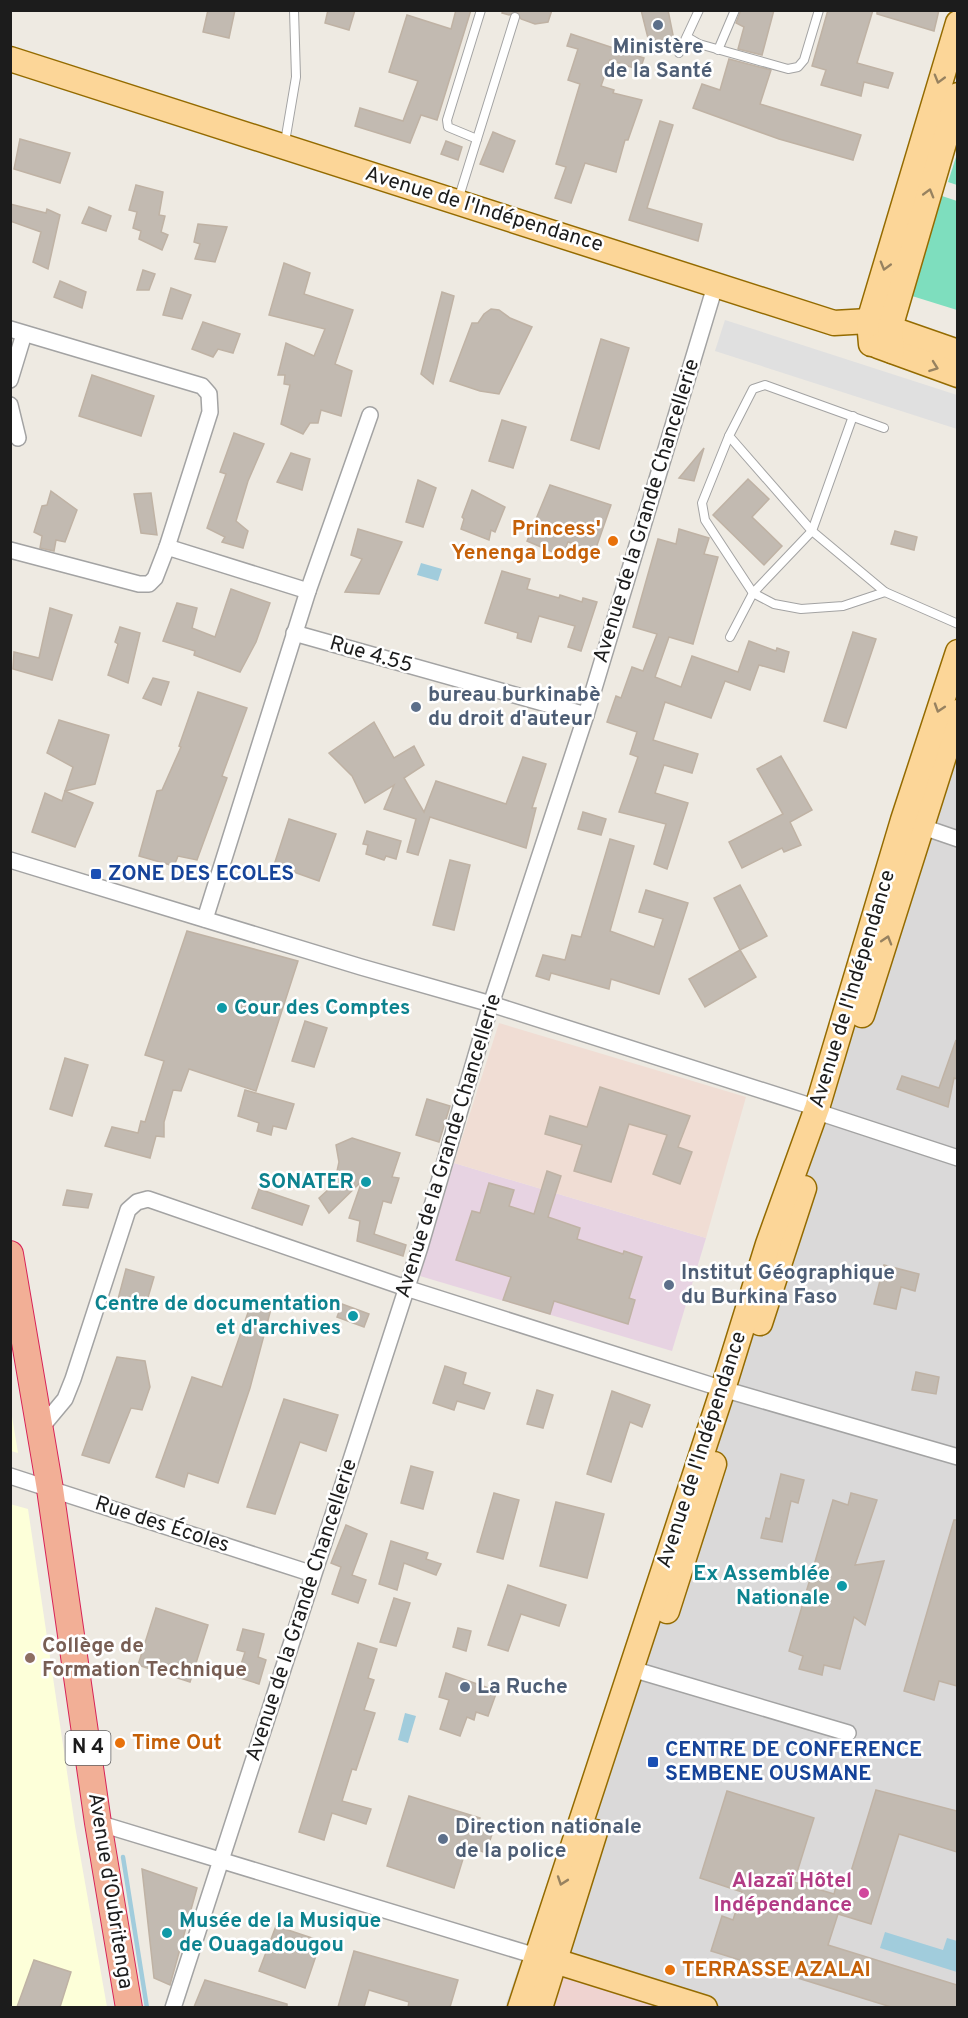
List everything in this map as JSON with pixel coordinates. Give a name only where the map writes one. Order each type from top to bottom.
[{"type":"highway","name":"N 4","points":[[10,1254],[51,1489]]},
{"type":"highway","name":"Avenue d'Oubritenga","points":[[51,1489],[98,1823],[129,2007]]},
{"type":"main road","points":[[880,336],[957,23]]},
{"type":"main road","name":"Avenue de l'Indépendance","points":[[10,59],[834,322],[880,336],[957,352]]},
{"type":"main road","points":[[880,336],[957,95]]},
{"type":"main road","name":"Avenue de l'Indépendance","points":[[880,336],[957,375]]},
{"type":"main road","name":"Avenue de l'Indépendance","points":[[520,2007],[545,1959],[822,1111],[903,820],[957,652]]},
{"type":"main road","name":"Avenue de l'Indépendance","points":[[822,1111],[882,959],[957,712]]},
{"type":"main road","name":"Avenue de l'Indépendance","points":[[540,2007],[545,1959],[591,1808],[639,1671]]},
{"type":"main road","points":[[545,1959],[705,2007]]},
{"type":"street","name":"Avenue de la Grande Chancellerie","points":[[173,2007],[406,1288],[491,1004],[586,715],[716,283]]},
{"type":"street","points":[[10,380],[17,332],[202,386],[209,394],[210,412],[167,547],[155,578],[149,584],[139,584],[10,550]]},
{"type":"street","points":[[10,405],[18,438]]},
{"type":"street","points":[[205,919],[294,633],[370,415]]},
{"type":"street","points":[[167,547],[308,591]]},
{"type":"street","name":"Rue 4.55","points":[[294,633],[586,715]]},
{"type":"street","points":[[923,827],[957,838]]},
{"type":"street","points":[[10,860],[491,1004],[822,1111],[957,1158]]},
{"type":"street","points":[[40,1429],[59,1407],[73,1379],[128,1210],[137,1202],[148,1199],[406,1288],[730,1390],[957,1457]]},
{"type":"street","name":"Rue des Écoles","points":[[10,1476],[313,1574]]},
{"type":"street","points":[[639,1671],[848,1733]]},
{"type":"street","points":[[98,1823],[221,1858],[545,1959]]},
{"type":"lane","points":[[284,147],[296,77],[294,10]]},
{"type":"lane","points":[[477,139],[448,128],[447,120],[481,10]]},
{"type":"lane","points":[[679,53],[699,10]]},
{"type":"lane","points":[[718,50],[735,10]]},
{"type":"lane","points":[[687,37],[718,50],[788,69],[798,67],[804,60],[819,10]]},
{"type":"lane","points":[[458,202],[515,17]]},
{"type":"lane","points":[[884,428],[765,386],[753,389],[729,436],[702,502],[705,520],[753,593],[774,604],[801,609],[843,606],[885,592]]},
{"type":"lane","points":[[730,637],[753,593],[812,531],[854,416]]},
{"type":"lane","points":[[729,436],[812,531],[885,592],[957,624]]},
{"type":"shaded area","points":[[725,320],[957,395],[957,429],[715,351]]},
{"type":"shaded area","points":[[957,690],[957,2007],[505,2007]]},
{"type":"shaded area","points":[[499,1023],[746,1097],[706,1238],[454,1163]]},
{"type":"shaded area","points":[[454,1163],[706,1238],[672,1351],[420,1276]]},
{"type":"shaded area","points":[[11,1410],[18,1453],[11,1451]]},
{"type":"shaded area","points":[[10,1504],[28,1509],[75,1826],[107,2007],[11,2007]]},
{"type":"shaded area","points":[[554,1962],[705,2008],[540,2008]]},
{"type":"green space","points":[[957,158],[957,185],[948,182]]},
{"type":"green space","points":[[942,196],[957,201],[957,310],[912,296]]},
{"type":"water","points":[[421,563],[442,569],[438,581],[417,575]]},
{"type":"water","points":[[405,1713],[416,1716],[408,1743],[398,1740]]},
{"type":"water","points":[[885,1932],[943,1950],[947,1938],[957,1941],[957,1972],[880,1948]]},
{"type":"building","points":[[208,10],[235,10],[229,38],[203,32]]},
{"type":"building","points":[[328,10],[355,10],[349,30],[325,23]]},
{"type":"building","points":[[456,10],[471,10],[437,120],[421,115],[410,143],[355,126],[360,108],[403,121],[418,81],[389,72],[407,15],[451,29]]},
{"type":"building","name":"Ministère de la Santé","points":[[503,10],[552,10],[548,22],[535,24],[521,19],[517,12],[509,15],[502,13]]},
{"type":"building","name":"Ministère de la Santé","points":[[641,10],[668,10],[674,40],[650,46]]},
{"type":"building","points":[[741,10],[774,10],[762,55],[738,49],[744,27],[736,23]]},
{"type":"building","points":[[828,10],[873,10],[857,63],[893,73],[888,88],[864,82],[861,96],[821,85],[826,70],[812,66]]},
{"type":"building","points":[[877,10],[939,10],[934,31],[877,14]]},
{"type":"building","points":[[571,34],[644,58],[640,70],[610,60],[601,86],[614,90],[613,93],[642,100],[628,140],[625,140],[616,172],[585,163],[571,203],[555,198],[566,167],[556,164],[580,84],[568,80],[578,49],[567,46]]},
{"type":"building","points":[[729,59],[771,70],[760,104],[861,135],[853,160],[779,139],[693,108],[702,84],[720,90]]},
{"type":"building","points":[[660,121],[673,125],[647,208],[702,224],[698,241],[629,220]]},
{"type":"building","points":[[493,132],[515,141],[503,172],[480,164]]},
{"type":"building","points":[[20,139],[70,153],[60,183],[14,169]]},
{"type":"building","points":[[446,141],[462,147],[458,160],[441,154]]},
{"type":"building","points":[[136,185],[163,192],[159,215],[165,216],[161,232],[168,235],[162,250],[139,239],[141,231],[133,228],[137,212],[129,210]]},
{"type":"building","points":[[10,204],[46,213],[47,209],[60,215],[48,269],[33,262],[41,232],[10,221]]},
{"type":"building","points":[[89,207],[111,216],[106,231],[82,223]]},
{"type":"building","points":[[198,224],[227,227],[215,262],[195,259],[200,244],[194,242]]},
{"type":"building","points":[[284,263],[310,273],[304,294],[353,310],[335,364],[352,371],[341,416],[321,410],[318,423],[310,423],[303,434],[281,424],[290,385],[284,384],[285,375],[278,375],[286,343],[314,356],[325,329],[269,315]]},
{"type":"building","points":[[143,270],[155,274],[149,290],[137,290]]},
{"type":"building","points":[[60,281],[86,292],[82,308],[54,297]]},
{"type":"building","points":[[171,288],[191,295],[182,319],[163,315]]},
{"type":"building","points":[[442,292],[454,296],[433,384],[421,374]]},
{"type":"building","points":[[491,309],[499,310],[510,318],[532,327],[499,394],[480,391],[450,381],[472,323],[478,323]]},
{"type":"building","points":[[203,322],[240,334],[233,353],[218,349],[213,357],[192,349]]},
{"type":"building","points":[[601,339],[629,348],[599,449],[571,440]]},
{"type":"building","points":[[92,375],[154,396],[141,436],[79,416]]},
{"type":"building","points":[[502,420],[526,427],[513,468],[489,461]]},
{"type":"building","points":[[234,433],[264,444],[248,481],[236,521],[248,531],[243,548],[222,542],[225,537],[207,528],[226,474],[220,472]]},
{"type":"building","points":[[704,448],[694,481],[679,478]]},
{"type":"building","points":[[291,453],[310,459],[302,490],[277,482]]},
{"type":"building","points":[[748,479],[769,499],[752,517],[782,546],[764,565],[713,515]]},
{"type":"building","points":[[418,480],[436,488],[423,527],[406,522]]},
{"type":"building","points":[[550,485],[611,505],[595,551],[568,542],[562,556],[527,541]]},
{"type":"building","points":[[472,490],[505,507],[495,532],[491,530],[489,540],[461,529],[464,519],[462,517]]},
{"type":"building","points":[[51,491],[77,510],[65,542],[56,540],[54,551],[40,548],[42,536],[34,532],[42,506],[47,505]]},
{"type":"building","points":[[151,493],[157,535],[141,533],[134,494]]},
{"type":"building","points":[[358,529],[402,542],[379,594],[345,592],[362,559],[351,555]]},
{"type":"building","points":[[679,529],[709,538],[704,554],[718,557],[693,644],[669,637],[655,677],[681,687],[692,656],[738,672],[749,641],[776,651],[777,648],[789,652],[784,672],[759,665],[750,690],[725,681],[711,718],[665,702],[653,740],[698,754],[692,773],[664,765],[655,793],[688,803],[667,869],[654,864],[666,824],[619,812],[638,757],[630,754],[637,732],[607,722],[616,696],[621,698],[632,667],[643,671],[657,634],[633,627],[658,539],[676,544]]},
{"type":"building","points":[[895,531],[917,537],[914,550],[891,544]]},
{"type":"building","points":[[502,571],[530,579],[527,589],[559,598],[560,595],[582,602],[583,598],[597,602],[581,651],[568,647],[575,626],[539,616],[531,642],[517,638],[518,633],[485,623]]},
{"type":"building","points":[[231,589],[270,603],[256,642],[240,672],[194,655],[195,651],[163,641],[177,603],[197,608],[192,628],[215,637]]},
{"type":"building","points":[[50,608],[72,615],[52,680],[13,669],[14,652],[39,658]]},
{"type":"building","points":[[120,627],[140,633],[128,683],[108,675],[118,644],[115,642]]},
{"type":"building","points":[[853,632],[876,639],[846,728],[824,721]]},
{"type":"building","points":[[153,678],[169,682],[161,705],[143,698]]},
{"type":"building","points":[[198,692],[247,708],[222,776],[227,778],[197,860],[178,856],[174,866],[139,856],[157,791],[162,790],[181,747],[179,746]]},
{"type":"building","points":[[59,720],[109,735],[95,784],[65,791],[73,767],[47,753]]},
{"type":"building","points":[[374,722],[394,758],[414,746],[424,765],[404,778],[424,812],[436,781],[506,804],[523,757],[546,764],[532,808],[536,808],[526,848],[430,817],[418,855],[407,852],[416,819],[384,809],[394,785],[365,803],[352,776],[329,753]]},
{"type":"building","points":[[781,756],[812,810],[790,822],[801,845],[784,852],[782,848],[742,868],[729,842],[783,814],[757,769]]},
{"type":"building","points":[[65,791],[93,803],[75,847],[32,832],[45,793],[62,801]]},
{"type":"building","points":[[583,812],[606,819],[601,835],[578,829]]},
{"type":"building","points":[[289,819],[336,834],[319,881],[274,865]]},
{"type":"building","points":[[367,831],[401,841],[396,859],[386,856],[384,860],[366,854],[368,845],[363,844]]},
{"type":"building","points":[[610,839],[634,846],[610,931],[654,947],[663,919],[639,912],[646,890],[688,903],[659,994],[611,979],[609,989],[551,973],[549,980],[536,976],[543,955],[565,960],[572,935],[581,937]]},
{"type":"building","points":[[450,860],[470,865],[454,930],[433,925]]},
{"type":"building","points":[[740,885],[767,936],[740,950],[714,898]]},
{"type":"building","name":"Cour des Comptes","points":[[187,931],[298,961],[256,1091],[189,1069],[181,1091],[173,1090],[164,1122],[164,1137],[156,1136],[150,1158],[105,1146],[112,1127],[138,1133],[141,1121],[145,1122],[164,1061],[145,1055]]},
{"type":"building","points":[[740,950],[756,977],[705,1007],[689,979]]},
{"type":"building","points":[[305,1021],[327,1028],[314,1067],[292,1061]]},
{"type":"building","points":[[956,1040],[957,1079],[954,1078],[948,1107],[897,1089],[902,1076],[939,1088]]},
{"type":"building","points":[[65,1058],[88,1065],[72,1116],[50,1109]]},
{"type":"building","points":[[600,1087],[690,1116],[678,1147],[692,1152],[680,1184],[653,1174],[667,1135],[629,1124],[611,1182],[574,1171],[582,1145],[545,1134],[550,1116],[587,1127]]},
{"type":"building","points":[[245,1090],[294,1104],[286,1129],[273,1126],[271,1135],[257,1131],[259,1123],[238,1116]]},
{"type":"building","points":[[427,1099],[450,1106],[439,1142],[416,1135]]},
{"type":"building","name":"SONATER","points":[[352,1138],[400,1153],[392,1177],[399,1178],[391,1203],[383,1201],[374,1234],[406,1245],[403,1256],[357,1241],[360,1221],[349,1218],[362,1181],[329,1213],[319,1198],[329,1189],[336,1176],[339,1162],[336,1145]]},
{"type":"building","points":[[547,1171],[561,1176],[548,1217],[580,1228],[577,1239],[623,1254],[624,1251],[642,1257],[629,1298],[635,1300],[628,1324],[554,1301],[550,1314],[503,1300],[511,1277],[456,1260],[472,1211],[480,1213],[489,1183],[514,1190],[509,1206],[534,1214]]},
{"type":"building","points":[[259,1189],[309,1206],[302,1225],[252,1208]]},
{"type":"building","points":[[67,1190],[92,1194],[88,1208],[63,1205]]},
{"type":"building","points":[[884,1265],[919,1274],[915,1291],[901,1287],[896,1309],[874,1304]]},
{"type":"building","points":[[126,1269],[154,1277],[144,1311],[117,1303]]},
{"type":"building","points":[[252,1301],[272,1305],[250,1388],[218,1483],[188,1473],[184,1487],[156,1477],[192,1377],[222,1387]]},
{"type":"building","name":"Centre de documentation et d'archives","points":[[342,1304],[369,1314],[364,1327],[337,1317]]},
{"type":"building","points":[[117,1357],[145,1361],[150,1387],[142,1410],[131,1408],[109,1463],[82,1455]]},
{"type":"building","points":[[445,1366],[466,1373],[463,1384],[490,1393],[484,1409],[457,1401],[454,1410],[433,1403]]},
{"type":"building","points":[[916,1372],[939,1377],[936,1394],[912,1390]]},
{"type":"building","points":[[537,1390],[553,1395],[543,1428],[527,1424]]},
{"type":"building","points":[[612,1391],[650,1405],[642,1427],[630,1422],[611,1482],[587,1474]]},
{"type":"building","points":[[284,1399],[338,1415],[326,1451],[300,1442],[275,1514],[247,1507]]},
{"type":"building","points":[[411,1466],[433,1472],[423,1509],[401,1503]]},
{"type":"building","points":[[781,1474],[804,1480],[798,1503],[791,1501],[782,1542],[761,1538],[766,1518],[770,1519]]},
{"type":"building","points":[[494,1493],[519,1500],[503,1559],[477,1552]]},
{"type":"building","name":"Ex Assemblée Nationale","points":[[851,1493],[877,1500],[855,1565],[884,1561],[865,1625],[854,1617],[840,1669],[824,1665],[822,1675],[799,1669],[803,1656],[789,1651],[833,1500],[848,1505]]},
{"type":"building","points":[[556,1502],[604,1514],[587,1578],[540,1566]]},
{"type":"building","points":[[954,1520],[957,1520],[957,1686],[939,1681],[934,1700],[904,1691]]},
{"type":"building","points":[[346,1525],[367,1534],[352,1575],[366,1580],[358,1603],[332,1594],[341,1567],[331,1563]]},
{"type":"building","points":[[391,1541],[428,1553],[426,1559],[441,1564],[436,1575],[404,1563],[397,1590],[379,1584]]},
{"type":"building","points":[[508,1585],[566,1605],[559,1626],[521,1614],[508,1651],[488,1645]]},
{"type":"building","points":[[394,1598],[410,1603],[396,1646],[380,1642]]},
{"type":"building","points":[[156,1608],[208,1625],[190,1682],[138,1665]]},
{"type":"building","points":[[458,1628],[471,1631],[466,1651],[453,1647]]},
{"type":"building","points":[[243,1629],[264,1634],[258,1657],[266,1660],[259,1684],[237,1677],[245,1652],[237,1650]]},
{"type":"building","points":[[358,1643],[377,1649],[368,1678],[374,1680],[364,1710],[375,1713],[356,1770],[352,1769],[342,1801],[371,1809],[366,1824],[332,1813],[324,1840],[299,1832]]},
{"type":"building","points":[[446,1673],[497,1691],[488,1716],[476,1712],[474,1720],[467,1717],[460,1736],[440,1729],[449,1700],[439,1697]]},
{"type":"building","points":[[876,1790],[957,1811],[957,1852],[899,1834],[871,1924],[838,1914],[828,1945],[957,1985],[957,2007],[891,2007],[711,1951],[722,1916],[733,1920],[742,1892],[700,1878],[727,1791],[814,1818],[794,1882],[834,1894],[839,1875],[849,1878]]},
{"type":"building","name":"Direction nationale de la police","points":[[409,1796],[480,1818],[477,1826],[493,1831],[486,1853],[467,1846],[454,1888],[387,1866]]},
{"type":"building","name":"Musée de la Musique de Ouagadougou","points":[[142,1869],[197,1888],[170,1985],[154,1978]]},
{"type":"building","points":[[276,1926],[321,1941],[305,1988],[259,1971]]},
{"type":"building","points":[[354,1951],[458,1980],[450,2007],[408,2007],[409,2002],[369,1990],[364,2007],[338,2007]]},
{"type":"building","points":[[34,1960],[71,1972],[60,2007],[17,2007]]},
{"type":"building","points":[[205,1980],[287,2004],[287,2007],[194,2007]]},
{"type":"waterway","points":[[123,1857],[147,2008]]},
{"type":"place","name":"Ministère de la Santé","points":[[658,25]]},
{"type":"place","name":"Princess' Yenenga Lodge","points":[[613,541]]},
{"type":"place","name":"bureau burkinabè du droit d'auteur","points":[[416,707]]},
{"type":"place","name":"ZONE DES ECOLES","points":[[96,874]]},
{"type":"place","name":"Cour des Comptes","points":[[222,1008]]},
{"type":"place","name":"SONATER","points":[[366,1182]]},
{"type":"place","name":"Institut Géographique du Burkina Faso","points":[[669,1285]]},
{"type":"place","name":"Centre de documentation et d'archives","points":[[353,1316]]},
{"type":"place","name":"Ex Assemblée Nationale","points":[[842,1586]]},
{"type":"place","name":"Collège de Formation Technique","points":[[30,1658]]},
{"type":"place","name":"La Ruche","points":[[465,1687]]},
{"type":"place","name":"Time Out","points":[[120,1743]]},
{"type":"place","name":"CENTRE DE CONFERENCE SEMBENE OUSMANE","points":[[653,1762]]},
{"type":"place","name":"Direction nationale de la police","points":[[443,1839]]},
{"type":"place","name":"Alazaï Hôtel Indépendance","points":[[864,1893]]},
{"type":"place","name":"Musée de la Musique de Ouagadougou","points":[[167,1933]]},
{"type":"place","name":"TERRASSE AZALAI","points":[[670,1970]]}]
